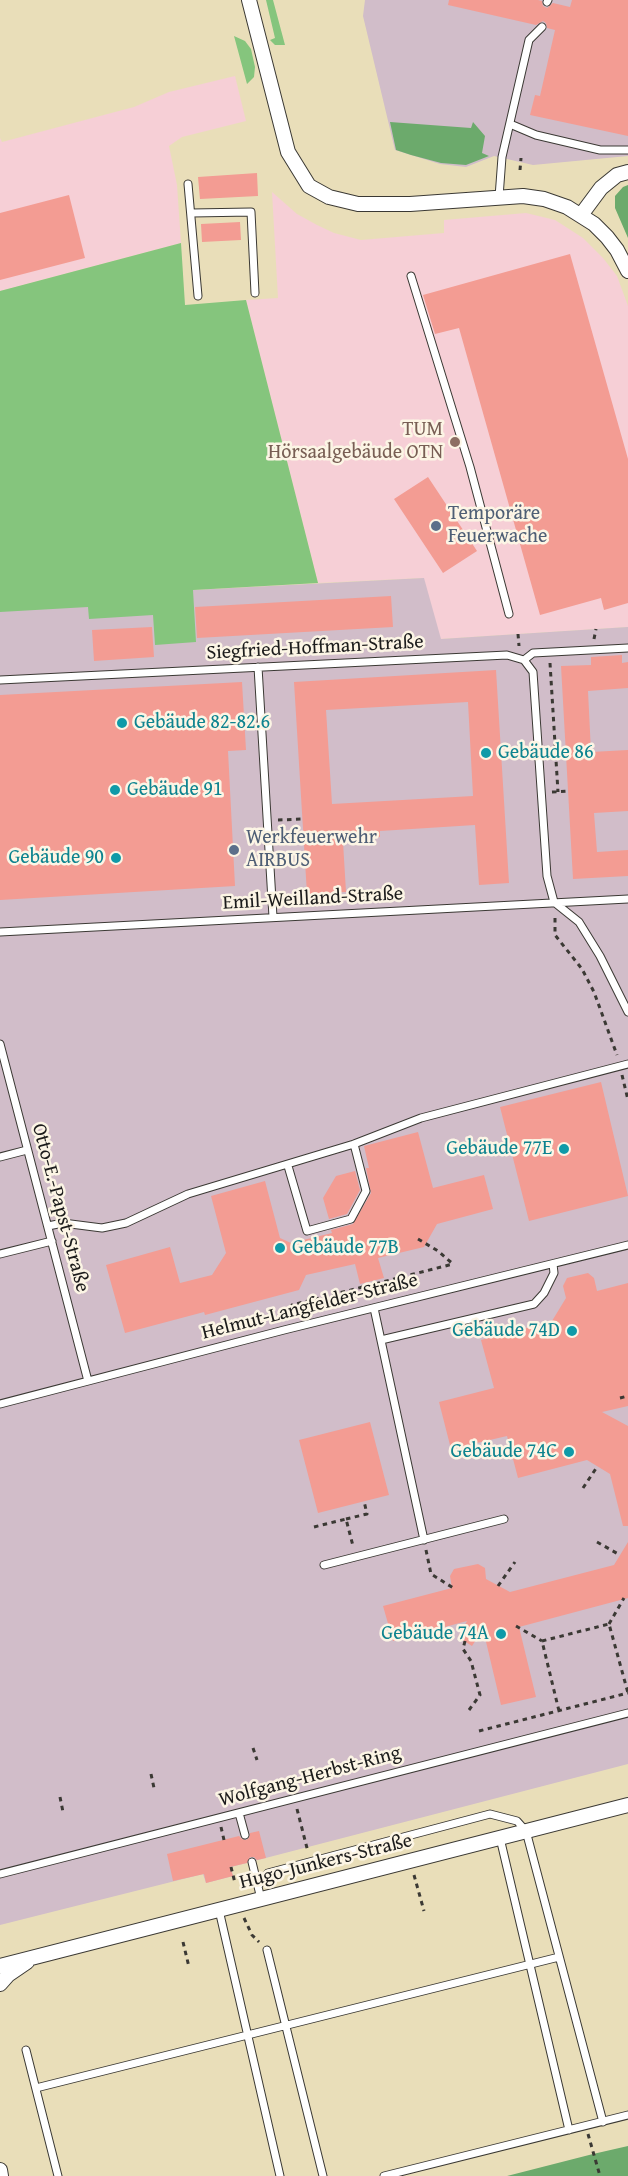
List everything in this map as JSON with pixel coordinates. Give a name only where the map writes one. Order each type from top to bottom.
[{"type":"street","points":[[249,0],[288,152],[309,186],[329,197],[358,204],[410,204],[523,196],[544,199],[581,215],[607,237],[628,271]]},
{"type":"street","points":[[581,215],[601,188],[617,176],[628,172]]},
{"type":"street","name":"Hugo-Junkers-Straße","points":[[0,1966],[219,1910],[259,1892],[500,1838],[628,1805]]},
{"type":"street","name":"Hugo-Junkers-Straße","points":[[0,1984],[8,1975],[33,1957]]},
{"type":"street","points":[[0,2170],[2,2176]]},
{"type":"lane","points":[[499,197],[502,157],[529,40],[542,27]]},
{"type":"lane","points":[[510,124],[536,135],[600,150],[628,150]]},
{"type":"lane","points":[[188,184],[198,296]]},
{"type":"lane","points":[[192,213],[251,212],[255,293]]},
{"type":"lane","points":[[411,276],[470,467],[509,614]]},
{"type":"lane","name":"Siegfried-Hoffman-Straße","points":[[0,680],[507,655],[524,660],[533,653],[628,648]]},
{"type":"lane","points":[[524,660],[533,672],[547,876],[554,902],[579,922],[600,956],[628,1012]]},
{"type":"lane","points":[[258,667],[273,917]]},
{"type":"lane","name":"Emil-Weilland-Straße","points":[[0,932],[628,899]]},
{"type":"lane","name":"Otto-E.-Papst-Straße","points":[[0,1044],[88,1381]]},
{"type":"lane","points":[[48,1226],[63,1222],[102,1228],[116,1226],[188,1194],[288,1166],[422,1118],[628,1064]]},
{"type":"lane","points":[[288,1166],[307,1231],[351,1219],[366,1191],[354,1144]]},
{"type":"lane","points":[[0,1157],[27,1150]]},
{"type":"lane","points":[[0,1254],[52,1241]]},
{"type":"lane","name":"Helmut-Langfelder-Straße","points":[[0,1404],[284,1330],[628,1245]]},
{"type":"lane","points":[[381,1340],[534,1304],[544,1293],[554,1273],[553,1264]]},
{"type":"lane","points":[[374,1308],[424,1540]]},
{"type":"lane","points":[[324,1565],[504,1519]]},
{"type":"lane","name":"Wolfgang-Herbst-Ring","points":[[0,1874],[628,1713]]},
{"type":"lane","points":[[239,1813],[245,1835]]},
{"type":"lane","points":[[259,1892],[268,1873],[490,1814],[517,1821],[526,1831],[603,2122]]},
{"type":"lane","points":[[500,1838],[569,2130]]},
{"type":"lane","points":[[252,1862],[259,1892]]},
{"type":"lane","points":[[219,1910],[280,2176]]},
{"type":"lane","points":[[267,1950],[323,2176]]},
{"type":"lane","points":[[36,2088],[559,1957]]},
{"type":"lane","points":[[26,2050],[58,2176]]},
{"type":"lane","points":[[384,2176],[628,2115]]},
{"type":"path","points":[[520,170],[521,158]]},
{"type":"path","points":[[549,652],[558,792]]},
{"type":"path","points":[[267,820],[303,819]]},
{"type":"path","points":[[554,902],[555,935],[582,969],[594,992],[610,1034],[628,1100]]},
{"type":"path","points":[[284,1330],[292,1305],[453,1264],[438,1251],[418,1239]]},
{"type":"path","points":[[620,1398],[628,1396]]},
{"type":"path","points":[[583,1488],[597,1467]]},
{"type":"path","points":[[314,1527],[367,1514],[363,1501]]},
{"type":"path","points":[[346,1519],[356,1557]]},
{"type":"path","points":[[424,1540],[431,1574],[455,1589]]},
{"type":"path","points":[[597,1542],[620,1555]]},
{"type":"path","points":[[498,1586],[515,1562]]},
{"type":"path","points":[[479,1731],[628,1693],[609,1624],[624,1598]]},
{"type":"path","points":[[516,1626],[542,1641],[609,1624]]},
{"type":"path","points":[[465,1641],[463,1649],[471,1660],[480,1695],[469,1710]]},
{"type":"path","points":[[542,1641],[559,1711]]},
{"type":"path","points":[[253,1748],[257,1760]]},
{"type":"path","points":[[151,1774],[154,1788]]},
{"type":"path","points":[[60,1797],[63,1812]]},
{"type":"path","points":[[295,1798],[304,1836]]},
{"type":"path","points":[[231,1867],[235,1882]]},
{"type":"path","points":[[414,1875],[424,1911]]},
{"type":"path","points":[[243,1918],[252,1935],[267,1950]]},
{"type":"path","points":[[183,1942],[189,1967]]},
{"type":"path","points":[[586,2126],[600,2176]]},
{"type":"shaded area","points":[[365,0],[628,0],[628,156],[533,165],[494,156],[466,167],[440,164],[395,150],[363,16]]},
{"type":"shaded area","points":[[235,76],[246,121],[182,137],[169,146],[177,185],[181,243],[0,291],[0,138],[2,142],[134,107],[169,92]]},
{"type":"shaded area","name":"TUM Hörsaalgebäude OTN","points":[[272,192],[297,214],[317,225],[334,233],[361,240],[444,233],[444,220],[526,213],[555,220],[583,238],[603,258],[617,276],[628,306],[628,627],[440,639],[423,578],[318,583],[246,300],[278,298]]},
{"type":"shaded area","points":[[0,484],[193,590],[424,578],[441,639],[628,627],[628,1764],[231,1867],[233,1876],[206,1883],[203,1874],[0,1925]]},
{"type":"green space","points":[[266,0],[273,0],[285,45],[275,45],[270,40],[275,38]]},
{"type":"green space","points":[[234,36],[245,41],[251,49],[255,67],[254,77],[247,84]]},
{"type":"green space","points":[[390,122],[471,128],[473,122],[485,136],[482,153],[489,156],[466,165],[441,163],[396,150]]},
{"type":"green space","points":[[628,185],[628,238],[615,208],[615,196]]},
{"type":"green space","points":[[181,243],[185,305],[246,300],[318,583],[193,590],[196,642],[155,645],[153,615],[89,619],[88,607],[0,612],[0,291]]},
{"type":"green space","points":[[628,2146],[628,2176],[507,2176],[593,2154]]},
{"type":"building","points":[[449,0],[538,0],[542,1],[543,6],[547,8],[553,3],[570,7],[572,0],[628,0],[628,136],[530,115],[535,95],[540,96],[555,30],[547,28],[543,21],[536,25],[448,5]]},
{"type":"building","points":[[257,173],[258,196],[200,199],[198,177]]},
{"type":"building","points":[[69,195],[85,258],[0,280],[0,213]]},
{"type":"building","points":[[240,222],[241,240],[202,242],[201,224]]},
{"type":"building","points":[[570,254],[628,459],[628,603],[604,610],[601,598],[540,615],[459,328],[435,334],[423,295]]},
{"type":"building","points":[[428,477],[477,551],[443,573],[394,499]]},
{"type":"building","points":[[391,596],[393,627],[197,638],[195,607]]},
{"type":"building","points":[[152,627],[154,657],[94,661],[92,630]]},
{"type":"building","points":[[622,655],[622,663],[628,662],[628,688],[588,691],[591,752],[628,750],[628,811],[594,813],[597,852],[628,850],[628,876],[573,879],[561,666],[591,665],[591,657]]},
{"type":"building","name":"Gebäude 86","points":[[496,670],[509,883],[479,885],[475,825],[380,831],[380,837],[343,842],[346,892],[307,894],[294,682]],"holes":[[[468,702],[473,796],[332,804],[326,710]]]},
{"type":"building","points":[[242,682],[246,750],[228,751],[235,886],[0,900],[0,695]]},
{"type":"building","name":"Gebäude 77E","points":[[601,1082],[628,1196],[529,1221],[500,1107]]},
{"type":"building","points":[[418,1132],[433,1188],[484,1175],[493,1209],[437,1224],[424,1247],[378,1258],[384,1278],[360,1284],[355,1264],[306,1275],[299,1290],[125,1333],[106,1265],[170,1247],[180,1283],[212,1275],[226,1253],[211,1196],[265,1181],[280,1238],[291,1243],[332,1233],[331,1230],[353,1224],[371,1193],[364,1146]]},
{"type":"building","points":[[355,1171],[360,1190],[347,1214],[329,1219],[323,1198],[336,1176]]},
{"type":"building","points":[[588,1273],[594,1278],[597,1291],[628,1283],[628,1406],[602,1412],[628,1426],[628,1526],[623,1526],[610,1474],[587,1460],[518,1478],[507,1436],[451,1449],[439,1402],[494,1388],[481,1340],[552,1321],[566,1298],[563,1286],[567,1278]]},
{"type":"building","points":[[370,1422],[389,1495],[318,1513],[299,1440]]},
{"type":"building","name":"Gebäude 74A","points":[[628,1542],[628,1598],[519,1627],[536,1697],[501,1705],[483,1629],[472,1646],[458,1637],[467,1621],[393,1641],[383,1606],[452,1588],[450,1576],[454,1569],[478,1564],[485,1568],[486,1579],[510,1592],[614,1565]]},
{"type":"building","points":[[259,1831],[266,1858],[257,1860],[250,1857],[247,1863],[230,1867],[233,1876],[206,1883],[204,1874],[173,1881],[167,1854],[239,1836],[246,1840],[250,1833]]},
{"type":"place","name":"TUM Hörsaalgebäude OTN","points":[[455,442]]},
{"type":"place","name":"Temporäre Feuerwache","points":[[436,526]]},
{"type":"place","name":"Gebäude 82-82.6","points":[[122,723]]},
{"type":"place","name":"Gebäude 86","points":[[486,753]]},
{"type":"place","name":"Gebäude 91","points":[[115,790]]},
{"type":"place","name":"Werkfeuerwehr AIRBUS","points":[[234,850]]},
{"type":"place","name":"Gebäude 90","points":[[116,858]]},
{"type":"place","name":"Gebäude 77E","points":[[564,1149]]},
{"type":"place","name":"Gebäude 77B","points":[[280,1248]]},
{"type":"place","name":"Gebäude 74D","points":[[572,1331]]},
{"type":"place","name":"Gebäude 74C","points":[[569,1452]]},
{"type":"place","name":"Gebäude 74A","points":[[501,1634]]}]
